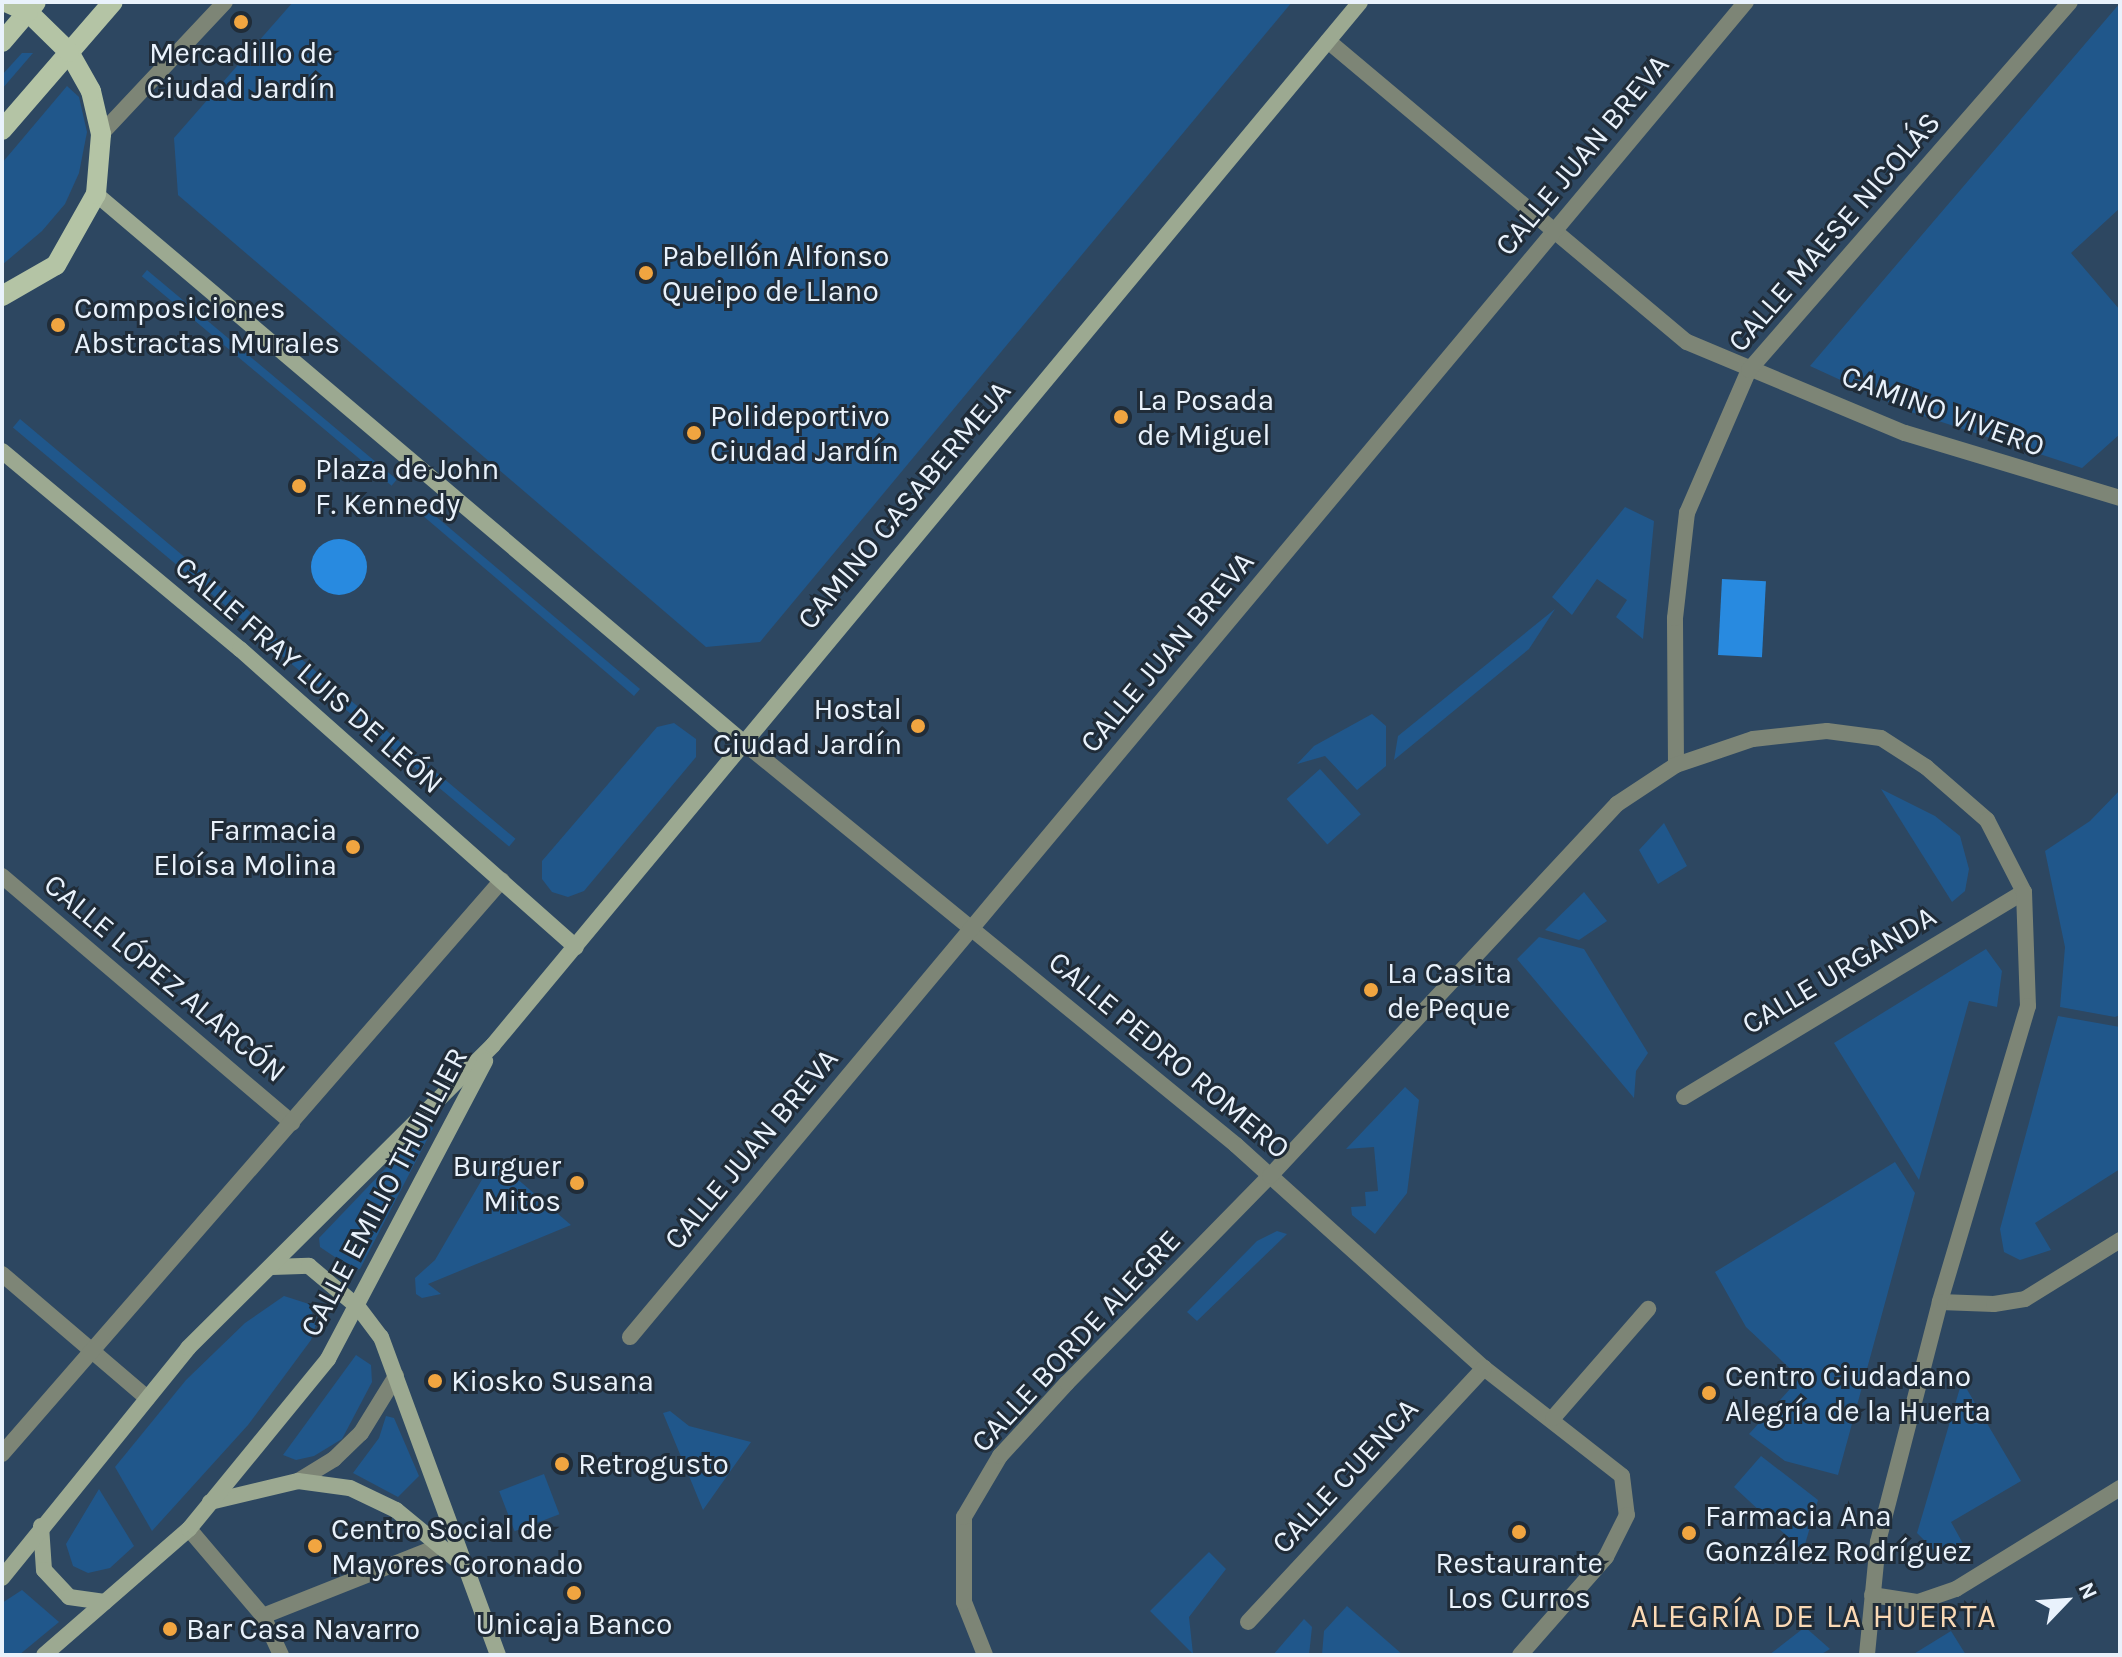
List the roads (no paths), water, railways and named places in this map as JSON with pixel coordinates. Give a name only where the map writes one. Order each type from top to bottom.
[{"type":"main road","points":[[2,296],[56,265],[96,194],[101,134],[91,91],[69,52],[32,7],[6,2]]},
{"type":"main road","points":[[2,130],[113,2]]},
{"type":"main road","name":"CAMINO CASABERMEJA","points":[[493,1045],[1360,2]]},
{"type":"main road","points":[[2,42],[32,7]]},
{"type":"main road","points":[[96,194],[743,742]]},
{"type":"main road","name":"CALLE FRAY LUIS DE LEÓN","points":[[2,451],[240,649],[576,947]]},
{"type":"main road","name":"CALLE EMILIO THUILLIER","points":[[2,1578],[188,1348],[493,1045]]},
{"type":"main road","name":"CALLE EMILIO THUILLIER","points":[[44,1655],[189,1529],[328,1359],[493,1045]]},
{"type":"main road","points":[[272,1267],[309,1266],[358,1307],[381,1337],[498,1655]]},
{"type":"main road","points":[[210,1502],[298,1481],[350,1488],[396,1510],[465,1566]]},
{"type":"main road","points":[[41,1526],[44,1570],[69,1597],[105,1602]]},
{"type":"street","points":[[101,134],[225,2]]},
{"type":"street","name":"CALLE JUAN BREVA","points":[[630,1337],[1746,2]]},
{"type":"street","name":"CALLE MAESE NICOLÁS","points":[[1676,765],[1675,618],[1687,513],[1749,370],[2070,2]]},
{"type":"street","name":"CAMINO VIVERO","points":[[1328,41],[1687,342],[1905,433],[2120,498]]},
{"type":"street","name":"CALLE BORDE ALEGRE","points":[[985,1655],[964,1602],[964,1517],[1000,1456],[1270,1176],[1552,868],[1617,804],[1676,765],[1753,739],[1827,731],[1881,738],[1926,767],[1987,820],[2024,892]]},
{"type":"street","name":"CALLE PEDRO ROMERO","points":[[743,742],[974,928],[1270,1176],[1484,1368],[1553,1418],[1622,1476],[1627,1515],[1606,1557],[1520,1655]]},
{"type":"street","name":"CALLE LÓPEZ ALARCÓN","points":[[2,876],[292,1123]]},
{"type":"street","points":[[2,1454],[502,880]]},
{"type":"street","points":[[1867,1655],[1878,1542],[1940,1302],[2028,1006],[2024,892]]},
{"type":"street","name":"CALLE URGANDA","points":[[1684,1097],[2024,892]]},
{"type":"street","points":[[1940,1302],[1994,1304],[2025,1299],[2120,1240]]},
{"type":"street","points":[[2,1274],[147,1398]]},
{"type":"street","points":[[1553,1418],[1648,1309]]},
{"type":"street","name":"CALLE CUENCA","points":[[1248,1622],[1484,1368]]},
{"type":"street","points":[[298,1481],[334,1459],[361,1433],[396,1376]]},
{"type":"street","points":[[1872,1595],[1918,1602],[1956,1589],[2120,1488]]},
{"type":"street","points":[[189,1529],[263,1616],[281,1655]]},
{"type":"street","points":[[263,1616],[440,1546]]},
{"type":"place","name":"Mercadillo de Ciudad Jardín","points":[[241,22]]},
{"type":"place","name":"Pabellón Alfonso Queipo de Llano","points":[[646,273]]},
{"type":"place","name":"Composiciones Abstractas Murales","points":[[58,325]]},
{"type":"place","name":"La Posada de Miguel","points":[[1121,417]]},
{"type":"place","name":"Polideportivo Ciudad Jardín","points":[[694,433]]},
{"type":"place","name":"Plaza de John F. Kennedy","points":[[299,486]]},
{"type":"place","name":"Hostal Ciudad Jardín","points":[[918,726]]},
{"type":"place","name":"Farmacia Eloísa Molina","points":[[353,847]]},
{"type":"place","name":"La Casita de Peque","points":[[1371,990]]},
{"type":"place","name":"Burguer Mitos","points":[[577,1183]]},
{"type":"place","name":"Kiosko Susana","points":[[435,1381]]},
{"type":"place","name":"Centro Ciudadano Alegría de la Huerta","points":[[1709,1393]]},
{"type":"place","name":"Retrogusto","points":[[562,1464]]},
{"type":"place","name":"Restaurante Los Curros","points":[[1519,1532]]},
{"type":"place","name":"Farmacia Ana González Rodríguez","points":[[1689,1533]]},
{"type":"place","name":"Centro Social de Mayores Coronado","points":[[315,1546]]},
{"type":"place","name":"Unicaja Banco","points":[[574,1593]]},
{"type":"place","name":"Bar Casa Navarro","points":[[170,1629]]},
{"type":"district","name":"ALEGRÍA DE LA HUERTA","points":[[1814,1617]]}]
